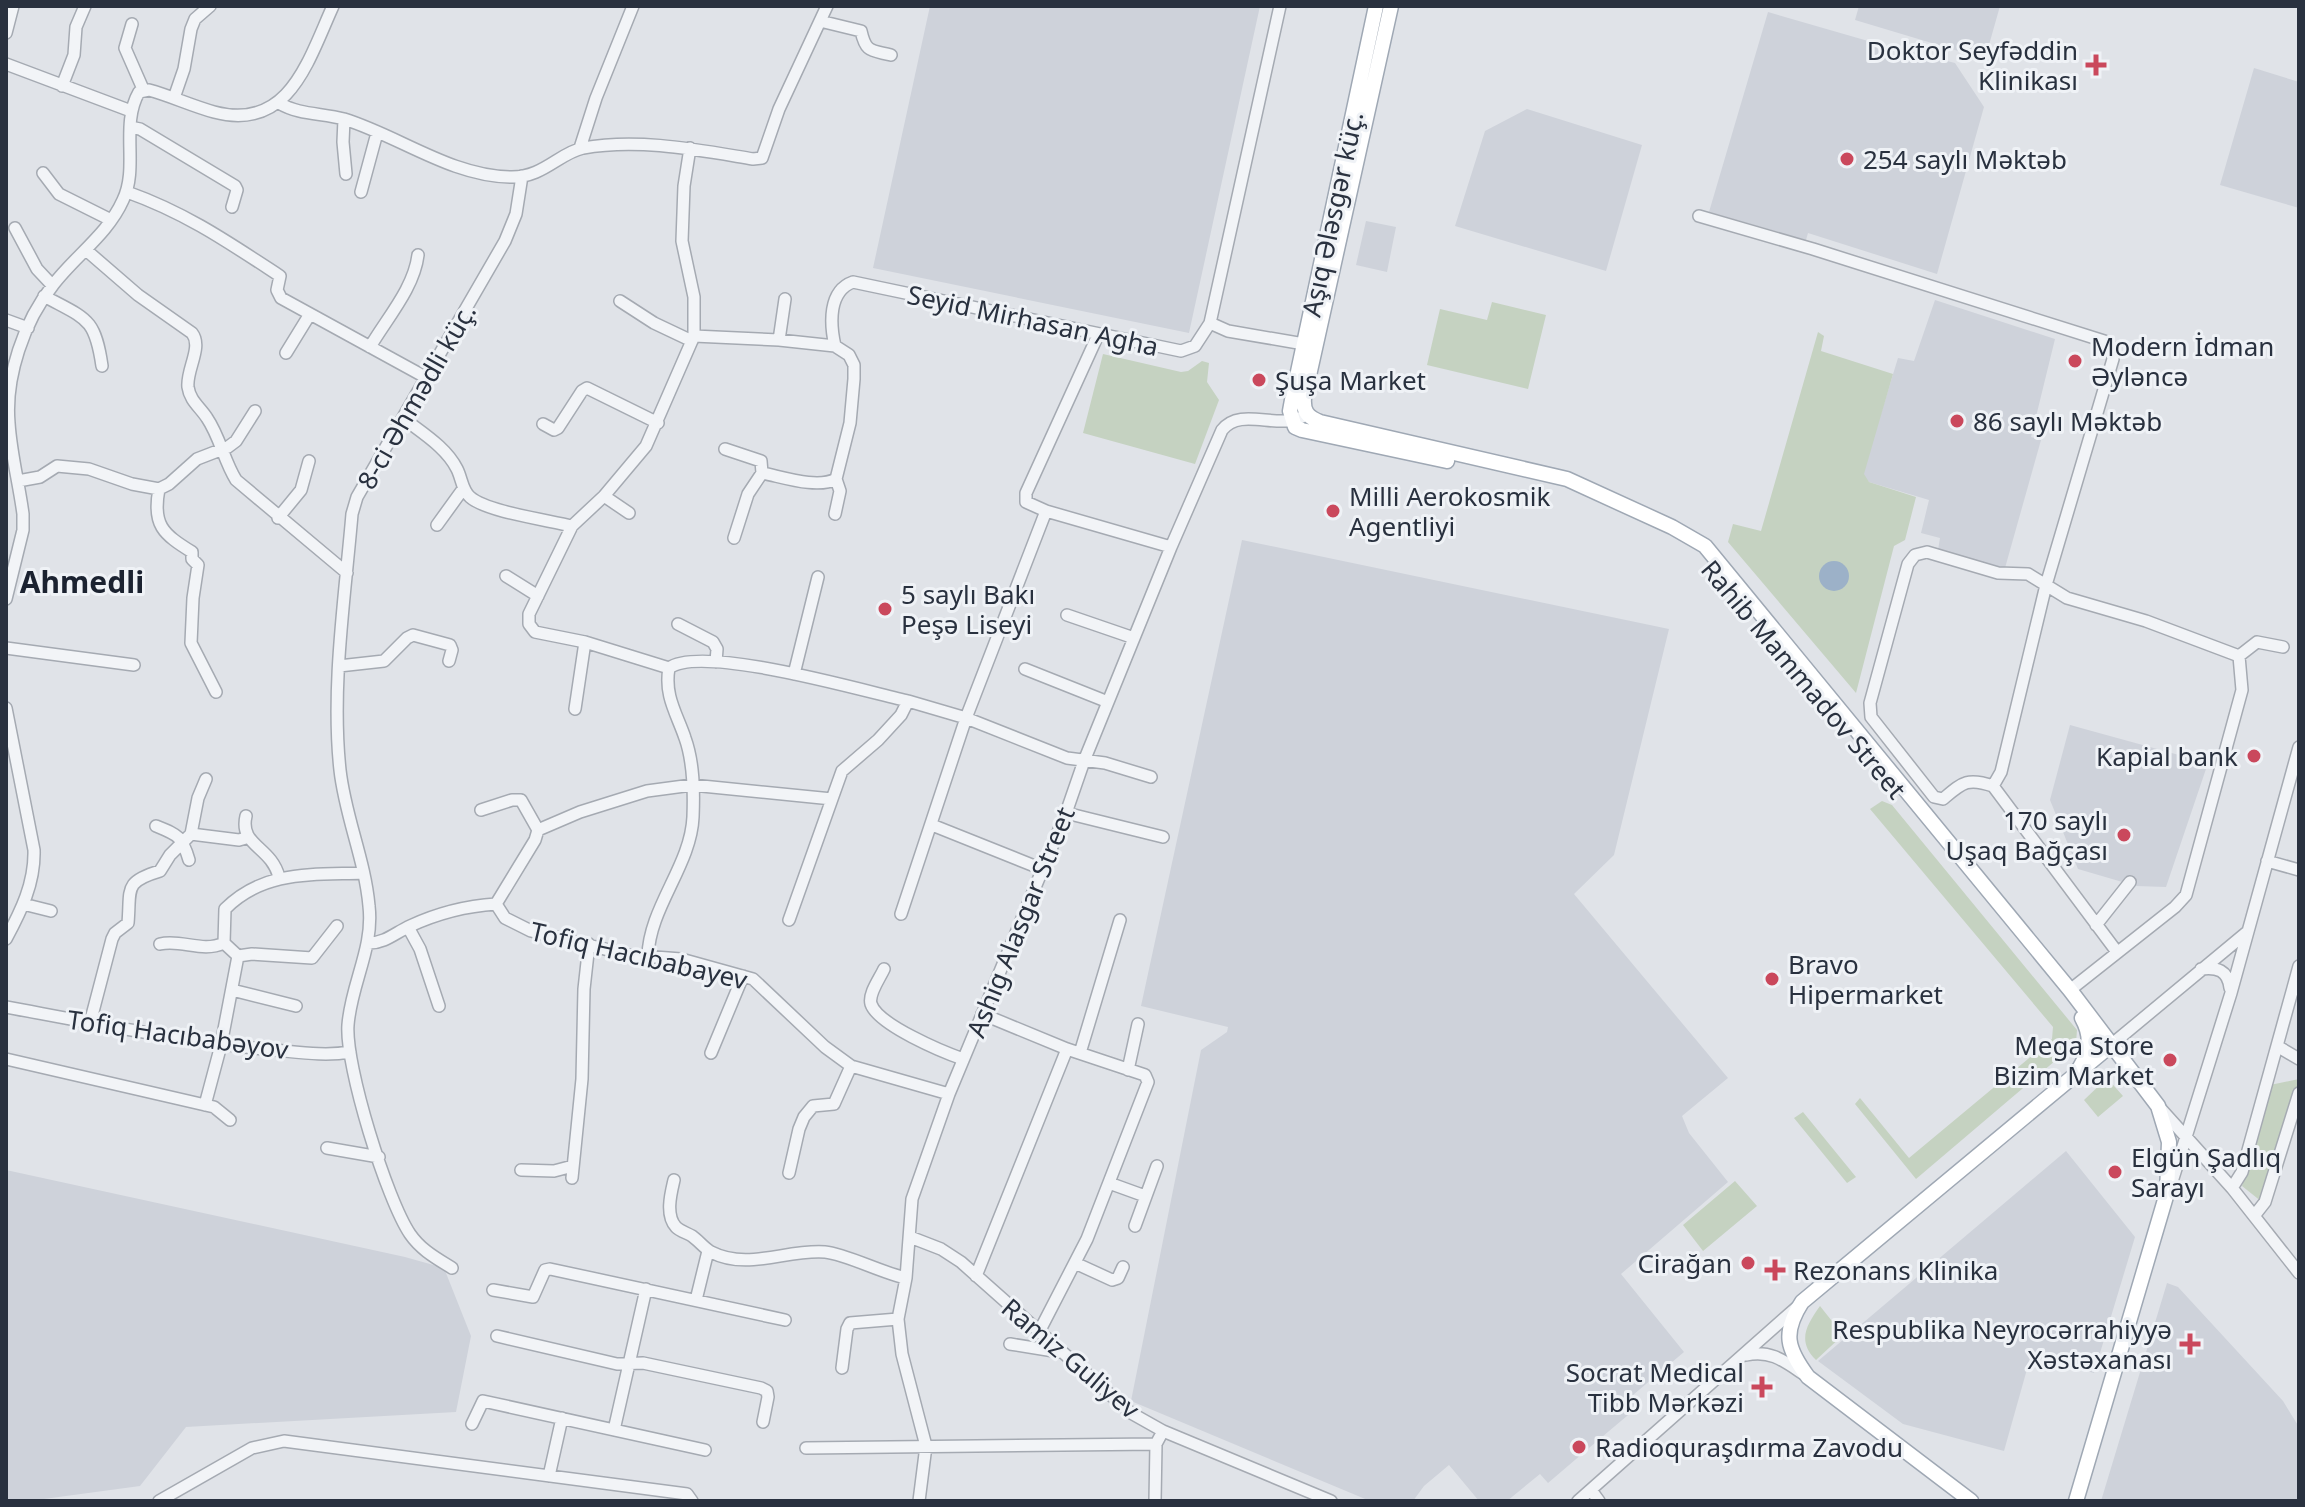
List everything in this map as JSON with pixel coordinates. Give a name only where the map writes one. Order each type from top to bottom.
[{"type":"main road","name":"Aşıq Ələsgər küç.","points":[[1306,411],[1304,398],[1310,345],[1376,6]]},
{"type":"main road","name":"Aşıq Ələsgər küç.","points":[[1292,422],[1291,406],[1310,345],[1391,6]]},
{"type":"main road","name":"Rahib Mammadov Street","points":[[1306,411],[1320,422],[1555,480],[1703,550],[1910,793],[2070,990],[2158,1106]]},
{"type":"main road","name":"Rahib Mammadov Street","points":[[1292,422],[1295,427],[1309,432],[1555,480]]},
{"type":"main road","name":"Rahib Mammadov Street","points":[[1703,550],[2081,1016],[2090,1034],[2090,1044],[2083,1064],[2075,1075]]},
{"type":"main road","points":[[1971,1501],[1808,1377],[1796,1361],[1789,1344],[1790,1324],[1802,1302],[2111,1045]]},
{"type":"main road","points":[[2076,1501],[2164,1206],[2169,1173],[2169,1142],[2158,1106]]},
{"type":"street","points":[[6,33],[13,6]]},
{"type":"street","points":[[62,86],[74,55],[76,27],[85,6]]},
{"type":"street","points":[[174,98],[195,19],[210,6]]},
{"type":"street","points":[[143,89],[212,112],[231,116],[258,114],[279,103],[308,62],[333,6]]},
{"type":"street","points":[[580,148],[583,133],[633,6]]},
{"type":"street","points":[[279,103],[298,112],[344,119],[431,156],[489,174],[522,176],[554,164],[580,148],[626,145],[690,148],[762,158],[779,109],[827,6]]},
{"type":"street","points":[[1280,6],[1210,323],[1228,331],[1310,345]]},
{"type":"street","points":[[820,21],[857,29],[861,31],[868,49],[891,55]]},
{"type":"street","points":[[132,24],[125,48],[143,89]]},
{"type":"street","points":[[6,64],[131,111]]},
{"type":"street","points":[[6,599],[23,530],[11,445],[8,396],[20,347],[44,296],[111,220],[127,192],[131,111],[143,89]]},
{"type":"street","points":[[344,119],[346,174]]},
{"type":"street","points":[[130,127],[140,129],[235,186],[237,190],[232,207]]},
{"type":"street","points":[[361,192],[377,133]]},
{"type":"street","points":[[669,668],[585,642],[535,632],[529,624],[529,614],[572,526],[635,461],[658,423],[693,339],[694,297],[682,241],[684,186],[690,148]]},
{"type":"street","points":[[43,173],[59,194],[111,220]]},
{"type":"street","name":"8-ci Əhmədli küç.","points":[[452,1268],[423,1251],[400,1217],[368,1124],[350,1052],[348,1021],[369,943],[369,904],[340,770],[339,666],[352,514],[357,497],[505,241],[516,214],[522,176]]},
{"type":"street","points":[[127,192],[160,203],[218,234],[280,276],[277,294],[427,378]]},
{"type":"street","points":[[1699,216],[1813,249],[2109,344],[2113,359],[2046,585],[2001,772],[1993,786]]},
{"type":"street","points":[[15,228],[37,269],[52,285]]},
{"type":"street","points":[[86,250],[138,295],[196,337],[188,387],[193,403],[207,417],[236,480],[347,573]]},
{"type":"street","points":[[370,347],[408,284],[418,255]]},
{"type":"street","name":"Seyid Mirhasan Agha","points":[[835,346],[831,316],[836,296],[843,286],[853,282],[1181,351],[1195,346],[1210,323]]},
{"type":"street","points":[[44,296],[91,325],[99,342],[102,366]]},
{"type":"street","points":[[779,340],[785,299]]},
{"type":"street","points":[[620,301],[654,323],[693,339],[779,340],[835,346],[849,355],[854,365],[854,379],[850,423],[836,479],[840,491],[835,514]]},
{"type":"street","points":[[286,353],[310,314]]},
{"type":"street","points":[[6,320],[28,328]]},
{"type":"street","points":[[1098,335],[1026,493],[1026,502],[1046,511],[1171,547]]},
{"type":"street","points":[[543,424],[554,430],[558,428],[587,388],[658,423]]},
{"type":"street","points":[[18,481],[40,477],[57,466],[89,469],[159,489],[197,459],[236,441],[255,411]]},
{"type":"street","points":[[1292,422],[1306,411]]},
{"type":"street","points":[[403,418],[449,457],[457,469],[463,489],[471,498],[486,506],[572,526]]},
{"type":"street","name":"Ashig Alasgar Street","points":[[919,1501],[926,1446],[902,1354],[898,1319],[906,1278],[912,1199],[963,1059],[1218,439],[1227,424],[1241,419],[1292,422]]},
{"type":"street","points":[[725,449],[761,461],[762,473],[748,494],[734,538]]},
{"type":"street","points":[[278,518],[301,490],[309,461]]},
{"type":"street","points":[[762,473],[828,484],[836,479]]},
{"type":"street","points":[[159,489],[157,521],[161,529],[192,552],[192,559],[198,565],[191,643],[216,692]]},
{"type":"street","points":[[437,525],[463,489]]},
{"type":"street","points":[[604,496],[629,513]]},
{"type":"street","points":[[901,914],[966,718],[1046,511]]},
{"type":"street","points":[[2117,952],[1993,786],[1982,782],[1964,782],[1939,800],[1871,717],[1869,710],[1908,564],[1915,555],[1927,552],[1998,573],[2028,574],[2067,598],[2146,621],[2239,656]]},
{"type":"street","points":[[506,576],[538,596]]},
{"type":"street","points":[[794,674],[818,577]]},
{"type":"street","points":[[1067,615],[1134,638]]},
{"type":"street","points":[[678,624],[713,642],[717,649],[716,662]]},
{"type":"street","points":[[339,666],[384,661],[413,635],[450,645],[449,661]]},
{"type":"street","points":[[575,709],[585,642]]},
{"type":"street","points":[[2239,656],[2257,642],[2283,647]]},
{"type":"street","points":[[6,648],[134,665]]},
{"type":"street","points":[[2070,990],[2182,901],[2190,886],[2242,690],[2239,656]]},
{"type":"street","points":[[669,668],[677,662],[716,662],[794,674],[908,701],[966,718],[1059,754],[1105,763],[1151,777]]},
{"type":"street","points":[[648,956],[652,931],[691,836],[691,759],[668,694],[669,668]]},
{"type":"street","points":[[1025,669],[1108,702]]},
{"type":"street","points":[[789,920],[842,771],[878,740],[901,715],[908,701]]},
{"type":"street","points":[[6,708],[34,850],[32,875],[23,904],[6,939]]},
{"type":"street","points":[[2164,1206],[2231,993],[2299,747]]},
{"type":"street","points":[[189,860],[187,837],[206,779]]},
{"type":"street","points":[[1910,793],[1921,781]]},
{"type":"street","points":[[538,830],[580,812],[647,791],[692,785],[832,799]]},
{"type":"street","points":[[369,943],[382,942],[408,927],[465,906],[496,904],[538,830],[521,800],[481,810]]},
{"type":"street","points":[[1066,813],[1163,837]]},
{"type":"street","points":[[246,816],[246,838],[269,856],[279,877]]},
{"type":"street","points":[[932,825],[1042,869]]},
{"type":"street","points":[[156,826],[187,837],[246,838]]},
{"type":"street","points":[[90,1023],[112,939],[128,923],[131,887],[139,877],[160,871],[187,837]]},
{"type":"street","points":[[2267,861],[2299,870]]},
{"type":"street","points":[[238,956],[224,943],[225,909],[255,887],[279,877],[363,873]]},
{"type":"street","points":[[2096,925],[2130,882]]},
{"type":"street","points":[[23,904],[51,911]]},
{"type":"street","name":"Tofiq Hacıbabayev","points":[[496,904],[505,918],[519,927],[629,955],[681,959],[753,979],[825,1047],[851,1066],[949,1094]]},
{"type":"street","points":[[1080,1053],[1120,920]]},
{"type":"street","points":[[238,956],[312,958],[337,926]]},
{"type":"street","points":[[408,927],[420,949],[439,1006]]},
{"type":"street","points":[[2111,1045],[2246,933]]},
{"type":"street","points":[[160,944],[167,942],[208,948],[224,943]]},
{"type":"street","points":[[521,1170],[572,1172],[582,1079],[584,989],[589,944]]},
{"type":"street","points":[[205,1105],[221,1045],[238,956]]},
{"type":"street","points":[[2232,1188],[2242,1172],[2296,989],[2299,966]]},
{"type":"street","points":[[884,969],[871,996],[871,1004],[876,1011],[916,1040],[963,1059]]},
{"type":"street","points":[[2201,969],[2222,971],[2228,978],[2231,993]]},
{"type":"street","points":[[711,1053],[743,976]]},
{"type":"street","points":[[232,990],[296,1006]]},
{"type":"street","name":"Tofiq Hacıbabəyov","points":[[6,1007],[221,1045],[318,1054],[350,1052]]},
{"type":"street","points":[[982,1014],[1067,1049],[1145,1075],[1148,1082],[1075,1263],[1039,1332]]},
{"type":"street","points":[[1128,1070],[1138,1024]]},
{"type":"street","points":[[2277,1046],[2299,1059]]},
{"type":"street","points":[[976,1276],[1067,1049]]},
{"type":"street","points":[[6,1059],[205,1105],[223,1112],[230,1120]]},
{"type":"street","points":[[789,1173],[804,1117],[813,1106],[834,1104],[851,1066]]},
{"type":"street","points":[[2254,1216],[2265,1202],[2299,1093]]},
{"type":"street","points":[[2158,1106],[2232,1188],[2299,1273]]},
{"type":"street","points":[[327,1148],[379,1157]]},
{"type":"street","points":[[1135,1226],[1157,1166]]},
{"type":"street","points":[[674,1180],[670,1199],[676,1227],[694,1237],[708,1251],[747,1261],[829,1252],[906,1278]]},
{"type":"street","points":[[1109,1183],[1145,1196]]},
{"type":"street","name":"Ramiz Guliyev","points":[[910,1237],[941,1249],[976,1276],[1113,1399],[1163,1431],[1303,1496],[1331,1501]]},
{"type":"street","points":[[696,1300],[708,1251]]},
{"type":"street","points":[[1075,1263],[1112,1280],[1118,1278],[1123,1267]]},
{"type":"street","points":[[493,1290],[533,1297],[545,1270],[550,1269],[785,1320]]},
{"type":"street","points":[[614,1430],[646,1289]]},
{"type":"street","points":[[1578,1501],[1802,1302]]},
{"type":"street","points":[[842,1368],[850,1323],[898,1319]]},
{"type":"street","points":[[497,1336],[617,1364],[643,1363],[761,1388],[767,1391],[768,1397],[763,1422]]},
{"type":"street","points":[[1010,1344],[1061,1352]]},
{"type":"street","points":[[1741,1356],[1759,1352],[1770,1354],[1808,1377]]},
{"type":"street","points":[[472,1424],[483,1401],[705,1450]]},
{"type":"street","points":[[549,1476],[562,1418]]},
{"type":"street","points":[[1155,1501],[1156,1444],[1163,1431]]},
{"type":"street","points":[[159,1501],[252,1448],[284,1441],[687,1494],[692,1501]]},
{"type":"street","points":[[806,1448],[1156,1444]]},
{"type":"street","points":[[1591,1490],[1599,1501]]},
{"type":"shaded area","points":[[930,6],[1260,6],[1189,333],[873,268]]},
{"type":"shaded area","points":[[1859,6],[2000,6],[1985,59],[1855,20]]},
{"type":"shaded area","name":"254 saylı Məktəb","points":[[1768,12],[1875,43],[1879,52],[1886,56],[1892,57],[1900,49],[1955,63],[1984,107],[1937,274],[1808,233],[1806,240],[1709,212]]},
{"type":"shaded area","points":[[2254,68],[2299,82],[2299,208],[2220,185]]},
{"type":"shaded area","points":[[1527,109],[1642,145],[1606,271],[1455,226],[1485,131]]},
{"type":"shaded area","points":[[1366,221],[1396,227],[1387,272],[1356,265]]},
{"type":"shaded area","name":"86 saylı Məktəb","points":[[1935,300],[2055,339],[2031,437],[2041,440],[2005,568],[1938,550],[1940,538],[1921,533],[1929,500],[1869,482],[1864,477],[1898,358],[1914,361]]},
{"type":"shaded area","points":[[1242,540],[1669,629],[1614,855],[1574,894],[1728,1078],[1682,1116],[1689,1133],[1728,1182],[1621,1274],[1684,1352],[1633,1395],[1640,1405],[1548,1483],[1540,1474],[1507,1501],[1479,1501],[1449,1465],[1424,1486],[1413,1501],[1370,1501],[1131,1401],[1201,1050],[1227,1032],[1228,1027],[1141,1006]]},
{"type":"shaded area","name":"170 saylı Uşaq Bağçası","points":[[2070,725],[2208,763],[2166,887],[2136,886],[2078,869],[2050,800]]},
{"type":"shaded area","points":[[2066,1151],[2135,1237],[2094,1373],[2031,1355],[2004,1451],[1903,1424],[1818,1361]]},
{"type":"shaded area","points":[[6,1170],[444,1268],[471,1336],[456,1412],[186,1427],[140,1486],[29,1501],[6,1501]]},
{"type":"shaded area","name":"Respublika Neyrocərrahiyyə Xəstəxanası","points":[[2167,1283],[2178,1287],[2283,1401],[2299,1427],[2298,1501],[2101,1501]]},
{"type":"green space","points":[[1492,302],[1546,315],[1528,389],[1427,365],[1440,309],[1487,320]]},
{"type":"green space","points":[[1818,332],[1824,336],[1821,351],[1893,374],[1864,474],[1869,482],[1916,497],[1905,540],[1894,546],[1856,693],[1728,542],[1733,524],[1761,531]]},
{"type":"green space","points":[[1103,354],[1181,372],[1202,361],[1209,363],[1207,382],[1219,400],[1195,464],[1083,433]]},
{"type":"green space","points":[[1882,801],[1892,805],[2077,1030],[2076,1043],[1916,1179],[1855,1104],[1860,1098],[1909,1158],[2052,1039],[2053,1027],[1870,809]]},
{"type":"green space","points":[[2107,1078],[2123,1096],[2098,1117],[2084,1100]]},
{"type":"green space","points":[[2299,1079],[2262,1202],[2242,1186],[2270,1085]]},
{"type":"green space","points":[[1803,1112],[1856,1177],[1847,1183],[1794,1118]]},
{"type":"green space","points":[[1735,1181],[1757,1206],[1703,1251],[1683,1225]]},
{"type":"green space","points":[[1820,1306],[1843,1335],[1816,1360],[1805,1340],[1811,1320]]},
{"type":"water","points":[[1834,561],[1845,565],[1849,576],[1845,587],[1834,591],[1823,587],[1819,576],[1823,565]]},
{"type":"place","name":"Doktor Seyfәddin Klinikası","points":[[2096,65]]},
{"type":"place","name":"254 saylı Məktəb","points":[[1847,159]]},
{"type":"place","name":"Modern İdman Əyləncə","points":[[2075,361]]},
{"type":"place","name":"Şuşa Market","points":[[1259,380]]},
{"type":"place","name":"86 saylı Məktəb","points":[[1957,421]]},
{"type":"place","name":"Milli Aerokosmik Agentliyi","points":[[1333,511]]},
{"type":"place","name":"5 saylı Bakı Peşə Liseyi","points":[[885,609]]},
{"type":"place","name":"Kapial bank","points":[[2254,756]]},
{"type":"place","name":"170 saylı Uşaq Bağçası","points":[[2124,835]]},
{"type":"place","name":"Bravo Hipermarket","points":[[1772,979]]},
{"type":"place","name":"Mega Store Bizim Market","points":[[2170,1060]]},
{"type":"place","name":"Elgün Şadlıq Sarayı","points":[[2115,1172]]},
{"type":"place","name":"Cirağan","points":[[1748,1263]]},
{"type":"place","name":"Rezonans Klinika","points":[[1775,1270]]},
{"type":"place","name":"Respublika Neyrocərrahiyyə Xəstəxanası","points":[[2190,1344]]},
{"type":"place","name":"Socrat Medical Tibb Mərkəzi","points":[[1762,1387]]},
{"type":"place","name":"Radioquraşdırma Zavodu","points":[[1579,1447]]},
{"type":"district","name":"Ahmedli","points":[[82,581]]}]
